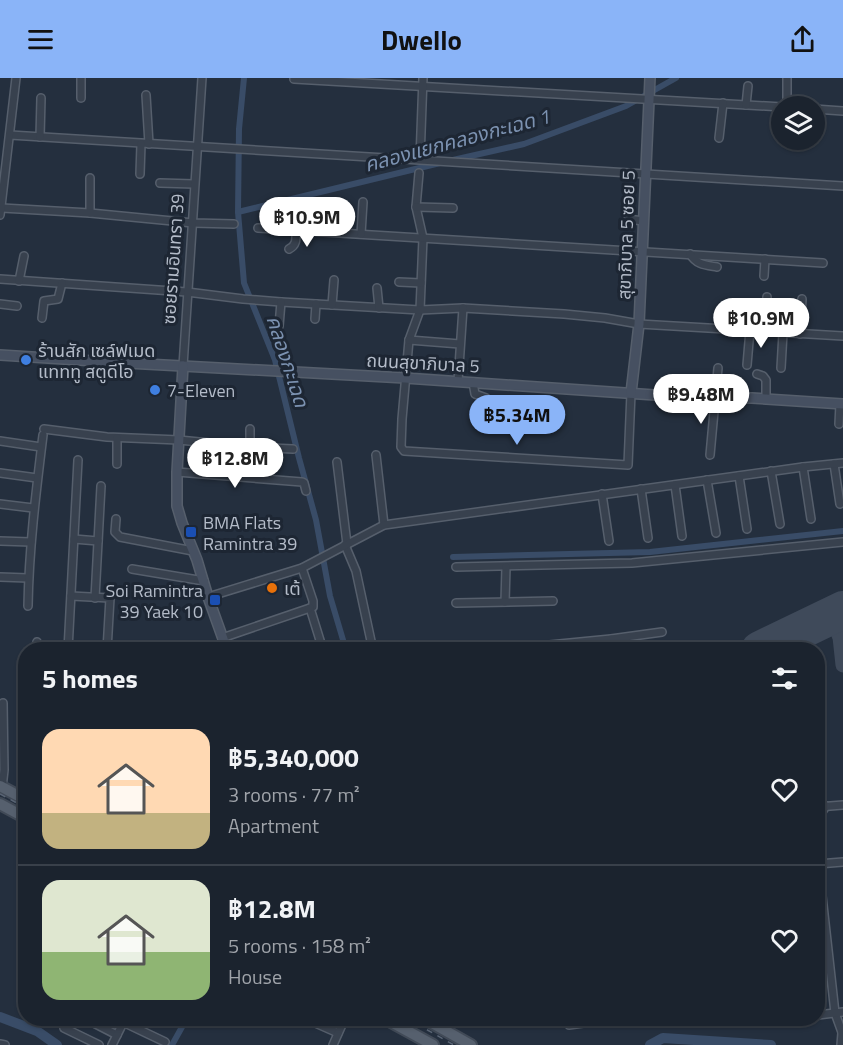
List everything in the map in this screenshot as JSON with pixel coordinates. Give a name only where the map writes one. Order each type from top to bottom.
[{"type":"main road","points":[[1,787],[18,796]]},
{"type":"main road","points":[[0,804],[18,814]]},
{"type":"main road","points":[[399,1026],[433,1045]]},
{"type":"main road","points":[[438,1026],[471,1045]]},
{"type":"street","points":[[16,78],[1,212],[90,213],[193,223],[234,224]]},
{"type":"street","points":[[81,78],[81,98]]},
{"type":"street","name":"ซอยรามอินทรา 39","points":[[202,78],[187,292],[177,506],[224,642]]},
{"type":"street","name":"สุขาภิบาล 5 ซอย 5","points":[[631,393],[639,324],[650,78]]},
{"type":"street","points":[[787,78],[787,96]]},
{"type":"street","points":[[294,79],[366,84],[423,82],[771,106]]},
{"type":"street","points":[[420,159],[423,82]]},
{"type":"street","points":[[746,105],[748,86]]},
{"type":"street","points":[[140,174],[145,144],[146,95]]},
{"type":"street","points":[[40,137],[41,98]]},
{"type":"street","points":[[719,138],[723,104]]},
{"type":"street","points":[[825,110],[843,111]]},
{"type":"street","points":[[10,135],[843,186]]},
{"type":"street","points":[[419,173],[416,207],[423,238],[420,310],[409,340],[401,447],[404,451],[628,465],[631,393]]},
{"type":"street","points":[[90,178],[90,213]]},
{"type":"street","points":[[160,183],[195,184]]},
{"type":"street","points":[[361,234],[363,202]]},
{"type":"street","points":[[416,207],[453,208]]},
{"type":"street","points":[[628,219],[643,221]]},
{"type":"street","points":[[258,228],[823,263]]},
{"type":"street","points":[[289,249],[296,243],[297,230]]},
{"type":"street","points":[[690,254],[696,263],[717,267]]},
{"type":"street","points":[[19,281],[24,256]]},
{"type":"street","points":[[764,276],[765,259]]},
{"type":"street","points":[[0,279],[187,292],[281,302],[420,310],[463,308],[564,314],[639,324],[843,336]]},
{"type":"street","points":[[332,305],[334,280]]},
{"type":"street","points":[[399,282],[421,283]]},
{"type":"street","points":[[42,318],[44,301],[58,299],[62,284]]},
{"type":"street","points":[[377,288],[379,308]]},
{"type":"street","points":[[766,332],[767,297]]},
{"type":"street","points":[[800,334],[802,299]]},
{"type":"street","points":[[279,326],[281,302]]},
{"type":"street","points":[[0,304],[17,306]]},
{"type":"street","points":[[315,319],[316,304]]},
{"type":"street","points":[[458,381],[463,308]]},
{"type":"street","points":[[747,365],[750,330]]},
{"type":"street","points":[[781,368],[783,333]]},
{"type":"street","points":[[409,340],[460,344]]},
{"type":"street","name":"ถนนสุขาภิบาล 5","points":[[0,355],[842,404]]},
{"type":"street","points":[[710,455],[718,368]]},
{"type":"street","points":[[757,374],[766,380],[766,399]]},
{"type":"street","points":[[473,382],[473,392],[489,401],[488,419]]},
{"type":"street","points":[[839,424],[842,404]]},
{"type":"street","points":[[250,429],[250,447]]},
{"type":"street","points":[[28,606],[33,508],[43,432],[293,448]]},
{"type":"street","points":[[117,438],[117,464]]},
{"type":"street","points":[[0,441],[41,447]]},
{"type":"street","points":[[376,455],[384,525]]},
{"type":"street","points":[[68,642],[78,459]]},
{"type":"street","points":[[337,462],[346,544],[356,571],[371,640]]},
{"type":"street","points":[[208,597],[302,568],[384,525],[843,463]]},
{"type":"street","points":[[834,464],[840,504]]},
{"type":"street","points":[[803,467],[811,519]]},
{"type":"street","points":[[771,471],[780,524]]},
{"type":"street","points":[[177,472],[302,482],[306,491]]},
{"type":"street","points":[[0,473],[37,478]]},
{"type":"street","points":[[739,476],[747,530]]},
{"type":"street","points":[[707,480],[716,533]]},
{"type":"street","points":[[675,485],[682,536]]},
{"type":"street","points":[[95,598],[101,486]]},
{"type":"street","points":[[641,489],[648,538]]},
{"type":"street","points":[[602,494],[609,541]]},
{"type":"street","points":[[0,504],[33,508]]},
{"type":"street","points":[[116,519],[115,532],[120,537],[193,551]]},
{"type":"street","points":[[74,539],[98,541]]},
{"type":"street","points":[[0,541],[31,543]]},
{"type":"street","points":[[456,567],[632,563],[843,542]]},
{"type":"street","points":[[506,567],[506,602]]},
{"type":"street","points":[[222,638],[313,607],[302,568]]},
{"type":"street","points":[[132,569],[204,581]]},
{"type":"street","points":[[0,577],[28,578]]},
{"type":"street","points":[[71,596],[110,598],[107,642]]},
{"type":"street","points":[[456,603],[553,601]]},
{"type":"street","points":[[310,608],[319,642]]},
{"type":"street","points":[[580,642],[662,632]]},
{"type":"street","points":[[1,787],[4,770],[3,703]]},
{"type":"street","points":[[825,806],[843,805]]},
{"type":"street","points":[[825,862],[843,862]]},
{"type":"street","points":[[825,912],[843,1034],[841,1045]]},
{"type":"street","points":[[100,1026],[117,1035]]},
{"type":"street","points":[[112,1045],[121,1026]]},
{"type":"street","points":[[135,1026],[165,1042]]},
{"type":"street","points":[[322,1026],[338,1033]]},
{"type":"street","points":[[333,1045],[341,1026]]},
{"type":"street","points":[[63,1028],[99,1045]]},
{"type":"street","points":[[0,1044],[5,1045]]},
{"type":"waterway","name":"คลองกะเฉด","points":[[244,78],[239,129],[238,212],[244,283],[275,360],[316,520],[330,596],[344,642]]},
{"type":"waterway","name":"คลองแยกคลองกะเฉด 1","points":[[453,160],[524,144],[626,106],[676,78]]},
{"type":"waterway","name":"คลองแยกคลองกะเฉด 1","points":[[238,212],[440,163]]},
{"type":"waterway","points":[[453,557],[650,552],[843,531]]},
{"type":"waterway","points":[[0,1017],[18,1024]]},
{"type":"waterway","points":[[24,1026],[37,1031],[57,1045]]},
{"type":"waterway","name":"คลองกะเฉด","points":[[172,1045],[183,1026]]},
{"type":"waterway","points":[[650,1045],[663,1038],[771,1045]]},
{"type":"taxiway","points":[[830,616],[840,637]]},
{"type":"taxiway","points":[[843,637],[840,637],[843,665]]},
{"type":"runway","points":[[777,642],[843,610]]},
{"type":"railway","points":[[0,794],[18,804]]},
{"type":"railway","points":[[420,1026],[454,1045]]},
{"type":"place","name":"ร้านสัก เซล์ฟเมด แทททู สตูดีโอ","points":[[26,360]]},
{"type":"place","name":"7-Eleven","points":[[155,390]]},
{"type":"place","name":"BMA Flats Ramintra 39","points":[[191,532]]},
{"type":"place","name":"เต้","points":[[272,588]]},
{"type":"place","name":"Soi Ramintra 39 Yaek 10","points":[[215,600]]}]
